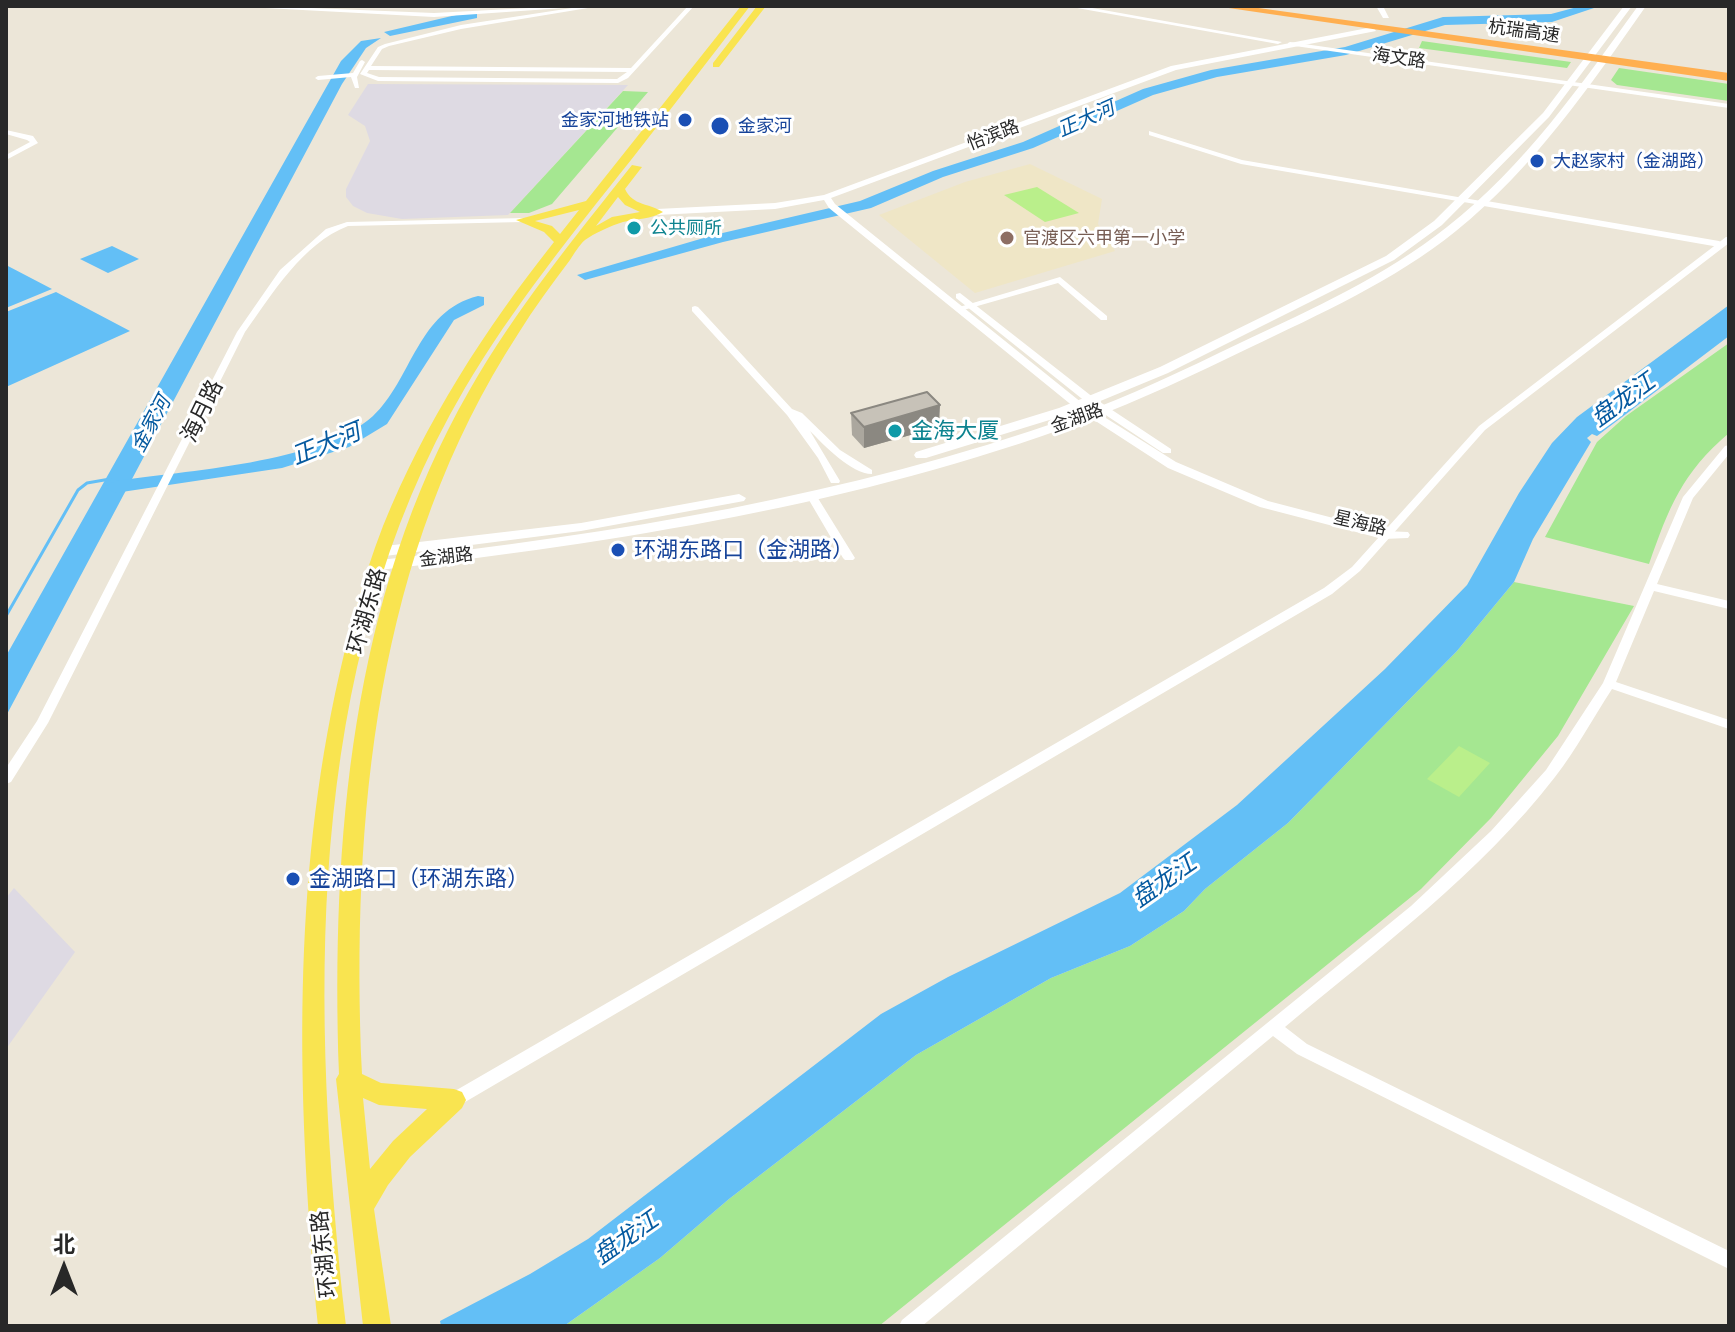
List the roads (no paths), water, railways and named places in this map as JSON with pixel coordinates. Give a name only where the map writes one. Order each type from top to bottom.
[{"type":"highway","name":"杭瑞高速","points":[[1220,6],[1729,72]]},
{"type":"highway","name":"杭瑞高速","points":[[1253,6],[1729,72]]},
{"type":"highway","points":[[1292,6],[1729,72]]},
{"type":"main road","name":"环湖东路","points":[[332,1326],[315,1143],[315,919],[332,766],[348,677],[382,558],[399,508],[435,428],[474,360],[560,241],[746,6]]},
{"type":"main road","name":"环湖东路","points":[[377,1326],[360,1211],[348,1079],[348,910],[361,760],[375,673],[407,555],[456,427],[521,317],[762,6]]},
{"type":"main road","name":"金湖路","points":[[407,555],[835,481],[1091,407],[1390,258],[1438,223],[1546,115],[1628,6]]},
{"type":"main road","name":"金湖路","points":[[382,558],[584,540],[811,495],[987,448],[1282,328],[1405,264],[1481,203],[1585,85],[1642,6]]},
{"type":"main road","points":[[619,188],[629,202],[657,212]]},
{"type":"main road","points":[[522,220],[590,204]]},
{"type":"main road","points":[[577,242],[616,220],[657,212]]},
{"type":"main road","points":[[522,220],[540,225],[560,241]]},
{"type":"main road","points":[[348,1079],[379,1094],[454,1100]]},
{"type":"main road","points":[[360,1211],[373,1181],[387,1163],[454,1100]]},
{"type":"street","points":[[265,6],[400,15],[540,13],[564,6]]},
{"type":"street","points":[[400,15],[408,6]]},
{"type":"street","points":[[597,6],[461,27],[387,45],[380,48],[367,68],[632,70],[691,6]]},
{"type":"street","name":"海文路","points":[[1069,6],[1290,44],[1729,106]]},
{"type":"street","points":[[1379,6],[1386,16]]},
{"type":"street","points":[[318,78],[351,75],[370,50],[394,37],[517,12]]},
{"type":"street","name":"怡滨路","points":[[657,212],[775,206],[839,207],[1155,74],[1373,29]]},
{"type":"street","points":[[351,75],[357,87]]},
{"type":"street","points":[[6,132],[30,138],[34,143],[6,158]]},
{"type":"street","points":[[1152,133],[1241,162],[1724,241]]},
{"type":"street","name":"星海路","points":[[839,207],[1091,407],[1172,465],[1218,487],[1295,513],[1385,532]]},
{"type":"street","name":"海月路","points":[[6,779],[42,723],[255,309],[283,272],[329,231],[355,222],[401,225],[522,220]]},
{"type":"street","points":[[454,1100],[1290,616],[1356,569],[1385,532],[1488,422],[1724,241]]},
{"type":"street","points":[[966,306],[1060,280],[1104,318]]},
{"type":"street","points":[[695,309],[787,410],[823,455],[835,481]]},
{"type":"street","points":[[787,410],[799,415],[836,452],[868,472]]},
{"type":"street","points":[[908,1326],[1416,910],[1496,835],[1551,773],[1609,684],[1688,497],[1729,448]]},
{"type":"street","points":[[811,495],[849,558]]},
{"type":"street","points":[[1652,587],[1729,605]]},
{"type":"street","points":[[1609,684],[1729,725]]},
{"type":"street","points":[[1272,1026],[1302,1049],[1729,1260]]},
{"type":"water","points":[[381,38],[366,48],[342,84],[6,716],[6,656],[341,61],[361,41]]},
{"type":"water","points":[[112,246],[139,259],[108,273],[80,259]]},
{"type":"water","points":[[6,265],[52,289],[6,308]]},
{"type":"water","points":[[56,292],[130,331],[6,387],[6,312]]},
{"type":"water","name":"盘龙江","points":[[1729,305],[1729,336],[1597,436],[1592,434],[1587,438],[1591,442],[1533,539],[1514,582],[1457,651],[1288,823],[1205,889],[1184,911],[1130,946],[1051,978],[916,1055],[729,1199],[660,1258],[564,1326],[441,1326],[440,1321],[530,1274],[588,1239],[881,1014],[948,977],[1120,893],[1237,805],[1385,669],[1467,585],[1519,493],[1552,443],[1577,417]]},
{"type":"waterway","name":"正大河","points":[[585,275],[720,238],[865,205],[938,174],[1028,145],[1148,92],[1216,73],[1346,51],[1420,31],[1443,21],[1552,18],[1594,6]]},
{"type":"waterway","name":"金家河","points":[[390,32],[473,15]]},
{"type":"waterway","name":"正大河","points":[[115,487],[282,462],[342,443],[380,420],[448,316],[478,301]]},
{"type":"waterway","points":[[6,616],[78,490],[87,483],[110,479]]},
{"type":"place","name":"金家河地铁站","points":[[685,120]]},
{"type":"place","name":"金家河","points":[[720,126]]},
{"type":"place","name":"大赵家村（金湖路）","points":[[1537,161]]},
{"type":"place","name":"公共厕所","points":[[634,228]]},
{"type":"place","name":"官渡区六甲第一小学","points":[[1007,238]]},
{"type":"place","name":"金海大厦","points":[[895,431]]},
{"type":"place","name":"环湖东路口（金湖路）","points":[[618,550]]},
{"type":"place","name":"金湖路口（环湖东路）","points":[[293,879]]}]
